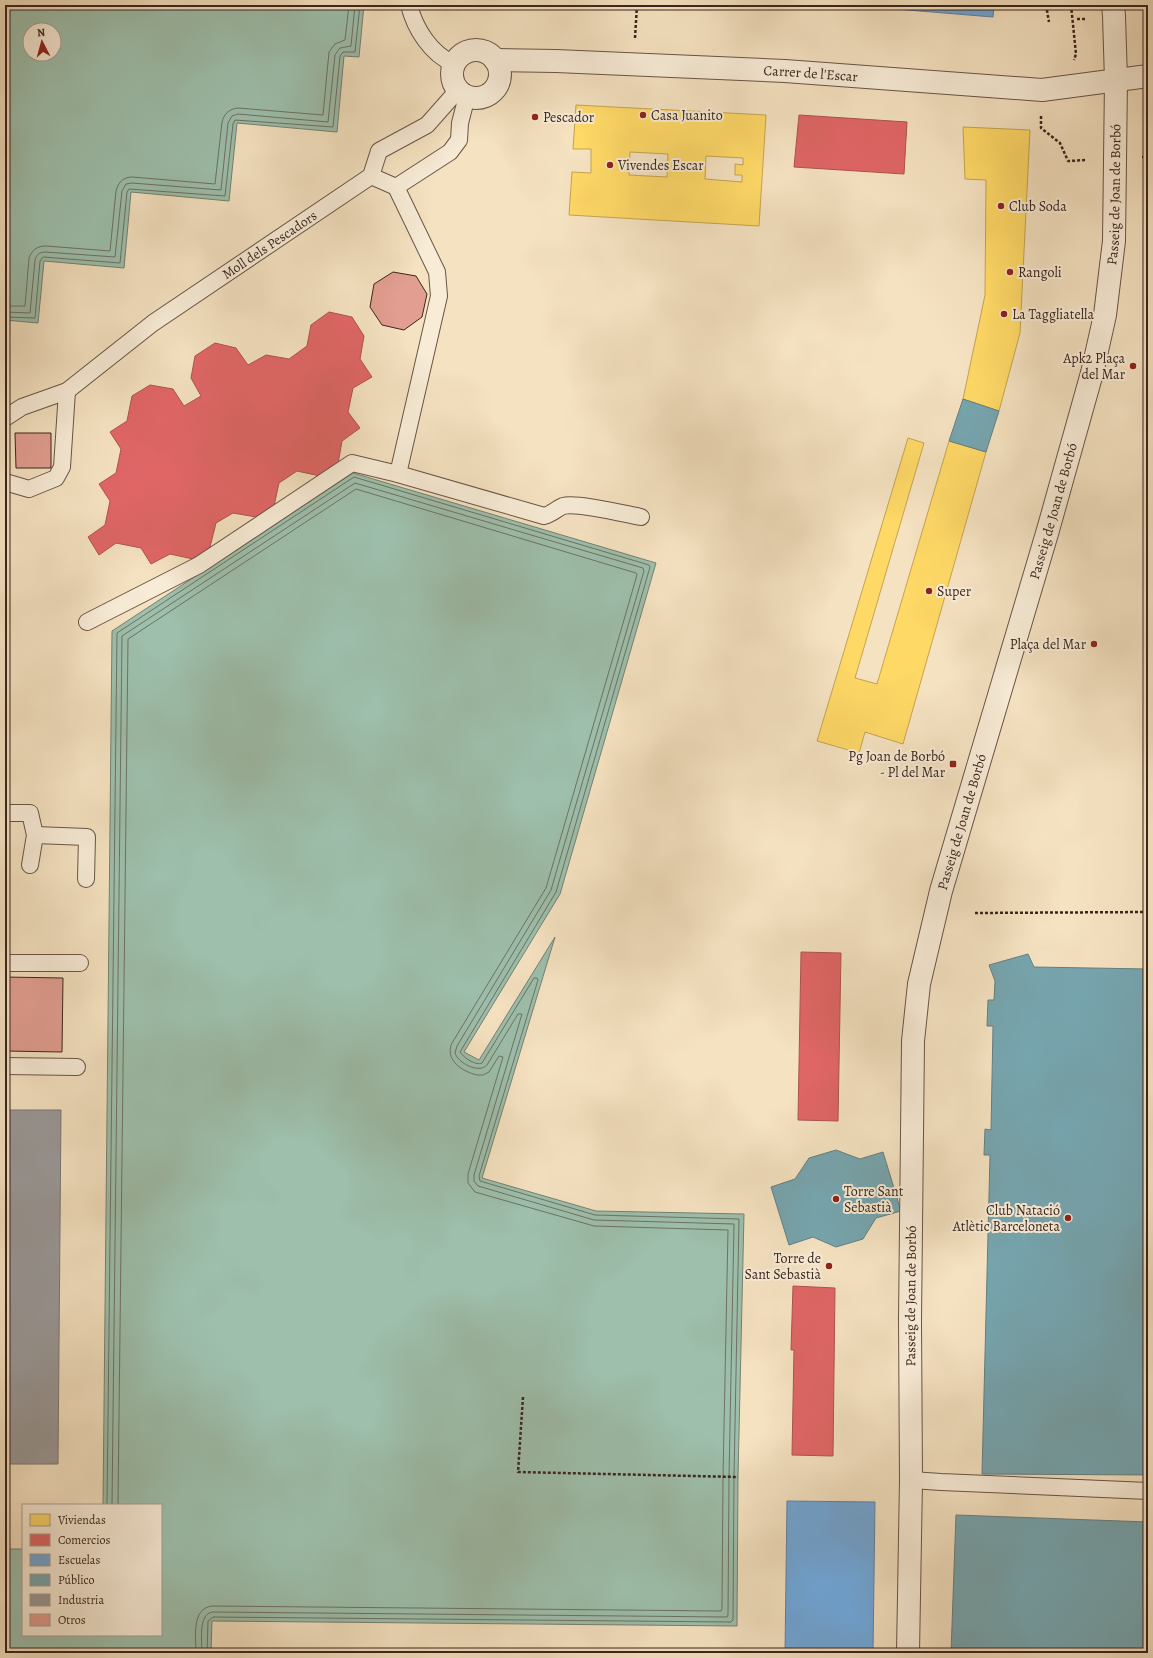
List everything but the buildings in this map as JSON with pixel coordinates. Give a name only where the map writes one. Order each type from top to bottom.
[{"type":"street","name":"Passeig de Joan de Borbó","points":[[908,1653],[911,1480],[910,1320],[913,1041],[919,984],[941,891],[1048,530],[1092,372],[1105,315],[1114,241],[1121,80],[1113,5]]},
{"type":"street","points":[[471,51],[482,51],[487,53],[495,60],[498,65],[499,76],[492,91],[478,98],[462,93],[452,75],[454,64],[461,56],[471,51]]},
{"type":"street","name":"Carrer de l'Escar","points":[[495,60],[556,61],[785,71],[1042,90],[1148,76]]},
{"type":"lane","points":[[409,5],[412,19],[425,40],[448,61],[454,64]]},
{"type":"lane","points":[[398,474],[439,296],[437,272],[396,188],[371,176],[379,151],[427,125],[462,93]]},
{"type":"lane","points":[[396,188],[450,152],[459,140],[462,93]]},
{"type":"lane","name":"Moll dels Pescadors","points":[[5,418],[22,407],[67,391],[153,322],[371,176]]},
{"type":"lane","points":[[5,482],[29,489],[56,478],[62,467],[67,391]]},
{"type":"lane","points":[[87,622],[199,565],[352,463],[398,474],[544,516],[553,513],[564,506],[576,505],[641,517]]},
{"type":"lane","points":[[5,813],[30,813],[35,836],[30,865]]},
{"type":"lane","points":[[35,836],[87,837],[86,878]]},
{"type":"lane","points":[[5,963],[80,963]]},
{"type":"lane","points":[[5,1066],[78,1067]]},
{"type":"lane","points":[[911,1480],[1148,1491]]},
{"type":"path","points":[[634,40],[637,5]]},
{"type":"path","points":[[1046,5],[1049,22]]},
{"type":"path","points":[[1068,87],[1070,68],[1076,54],[1071,5]]},
{"type":"path","points":[[1077,19],[1086,18]]},
{"type":"path","name":"Passeig de Joan de Borbó","points":[[1042,109],[1041,128],[1060,143],[1068,162],[1087,160]]},
{"type":"path","points":[[1142,158],[1148,157]]},
{"type":"path","points":[[975,913],[1148,912]]},
{"type":"path","points":[[523,1397],[518,1472],[738,1478]]},
{"type":"water","points":[[5,5],[364,5],[359,57],[344,56],[337,132],[237,123],[229,201],[131,192],[124,268],[44,261],[38,323],[5,320]]},
{"type":"water","points":[[353,473],[656,563],[560,894],[464,1052],[479,1060],[555,937],[482,1178],[596,1211],[744,1214],[738,1477],[737,1626],[212,1621],[211,1653],[5,1653],[5,1549],[22,1549],[22,1636],[162,1636],[162,1504],[103,1504],[112,631]]},
{"type":"place","name":"Casa Juanito","points":[[643,115]]},
{"type":"place","name":"Pescador","points":[[535,117]]},
{"type":"place","name":"Vivendes Escar","points":[[610,165]]},
{"type":"place","name":"Club Soda","points":[[1001,206]]},
{"type":"place","name":"Rangoli","points":[[1010,272]]},
{"type":"place","name":"La Taggliatella","points":[[1004,314]]},
{"type":"place","name":"Apk2 Plaça del Mar","points":[[1133,366]]},
{"type":"place","name":"Super","points":[[929,591]]},
{"type":"place","name":"Plaça del Mar","points":[[1094,644]]},
{"type":"place","name":"Pg Joan de Borbó - Pl del Mar","points":[[953,764]]},
{"type":"place","name":"Torre Sant Sebastià","points":[[836,1199]]},
{"type":"place","name":"Club Natació Atlètic Barceloneta","points":[[1068,1218]]},
{"type":"place","name":"Torre de Sant Sebastià","points":[[829,1266]]}]
